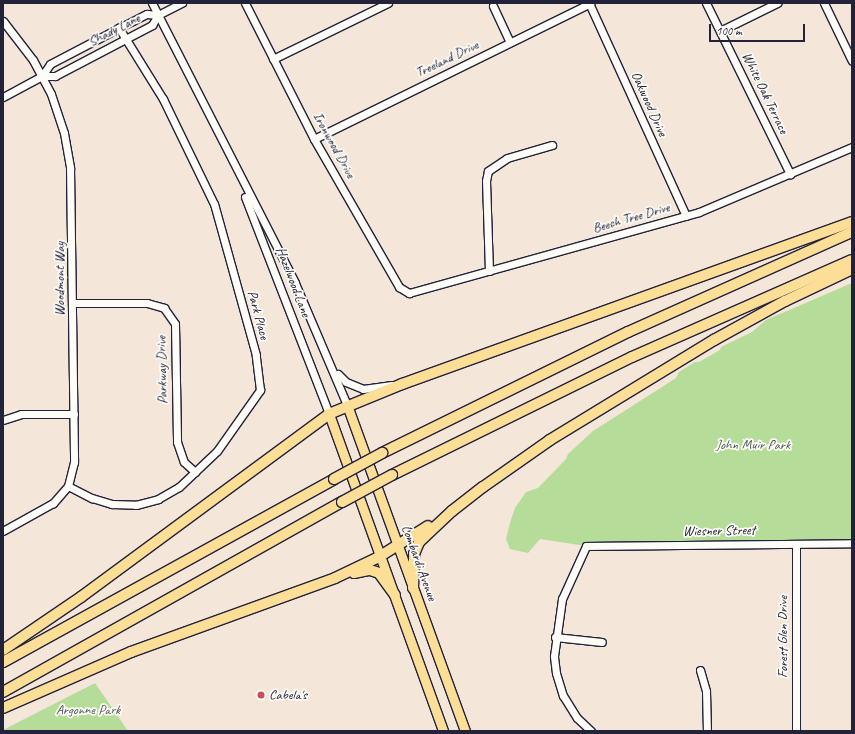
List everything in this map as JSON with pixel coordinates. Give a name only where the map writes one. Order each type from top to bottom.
[{"type":"highway","points":[[3,650],[87,593],[329,414],[347,405],[402,384],[852,222]]},
{"type":"highway","points":[[3,662],[382,453],[628,332],[852,232]]},
{"type":"highway","points":[[3,692],[392,475],[639,354],[852,260]]},
{"type":"highway","points":[[3,708],[131,652],[335,578],[381,556],[452,511],[550,440],[661,372],[785,301],[852,269]]},
{"type":"highway","points":[[413,588],[413,557],[417,545],[452,511]]},
{"type":"highway","points":[[335,578],[364,571],[375,571],[384,577],[395,595]]},
{"type":"main road","name":"Lombardi Avenue","points":[[347,405],[464,731]]},
{"type":"main road","points":[[329,414],[443,731]]},
{"type":"street","name":"Hazelwood Lane","points":[[152,3],[231,161],[295,283],[332,365],[347,405]]},
{"type":"street","points":[[158,15],[182,3]]},
{"type":"street","name":"Ironwood Drive","points":[[245,3],[314,139],[399,286],[410,293]]},
{"type":"street","points":[[273,59],[388,3]]},
{"type":"street","name":"Treeland Drive","points":[[314,139],[590,3]]},
{"type":"street","name":"Oakwood Drive","points":[[590,3],[686,216]]},
{"type":"street","name":"White Oak Terrace","points":[[706,3],[790,174]]},
{"type":"street","points":[[720,31],[777,3]]},
{"type":"street","points":[[824,3],[852,61]]},
{"type":"street","points":[[493,6],[510,42]]},
{"type":"street","name":"Shady Lane","points":[[3,97],[42,76],[50,64],[147,14],[158,15],[152,25],[126,39],[55,76],[42,76]]},
{"type":"street","name":"Woodmont Way","points":[[3,21],[23,45],[42,76],[64,133],[70,168],[74,462],[68,486]]},
{"type":"street","name":"Park Place","points":[[68,486],[92,498],[112,504],[136,505],[158,499],[179,487],[217,450],[260,390],[260,373],[214,204],[162,99],[119,28]]},
{"type":"street","points":[[489,271],[486,181],[488,171],[507,158],[552,145]]},
{"type":"street","name":"Beech Tree Drive","points":[[410,293],[686,216],[852,147]]},
{"type":"street","name":"Hazelwood Lane","points":[[231,161],[329,414]]},
{"type":"street","name":"Parkway Drive","points":[[73,303],[147,303],[164,308],[175,324],[177,442],[184,462],[195,472]]},
{"type":"street","points":[[332,365],[342,379],[358,388],[368,389],[402,384]]},
{"type":"street","points":[[3,420],[21,414],[74,414]]},
{"type":"street","points":[[3,531],[52,503],[68,486]]},
{"type":"street","name":"Wiesner Street","points":[[555,637],[562,599],[586,546],[852,543]]},
{"type":"street","name":"Forest Glen Drive","points":[[796,544],[796,731]]},
{"type":"street","points":[[591,731],[577,718],[563,696],[556,674],[555,637],[602,642]]},
{"type":"street","points":[[700,670],[706,691],[707,731]]},
{"type":"green space","name":"John Muir Park","points":[[852,283],[852,543],[586,546],[540,539],[528,553],[510,549],[506,539],[510,523],[515,508],[526,492],[538,488],[566,459],[568,454],[593,431],[676,378],[679,372],[695,362],[699,362],[720,350],[721,347],[752,332],[766,320]]},
{"type":"green space","name":"Argonne Park","points":[[95,683],[128,731],[3,731],[3,730]]},
{"type":"place","name":"Cabela's","points":[[261,695]]}]
